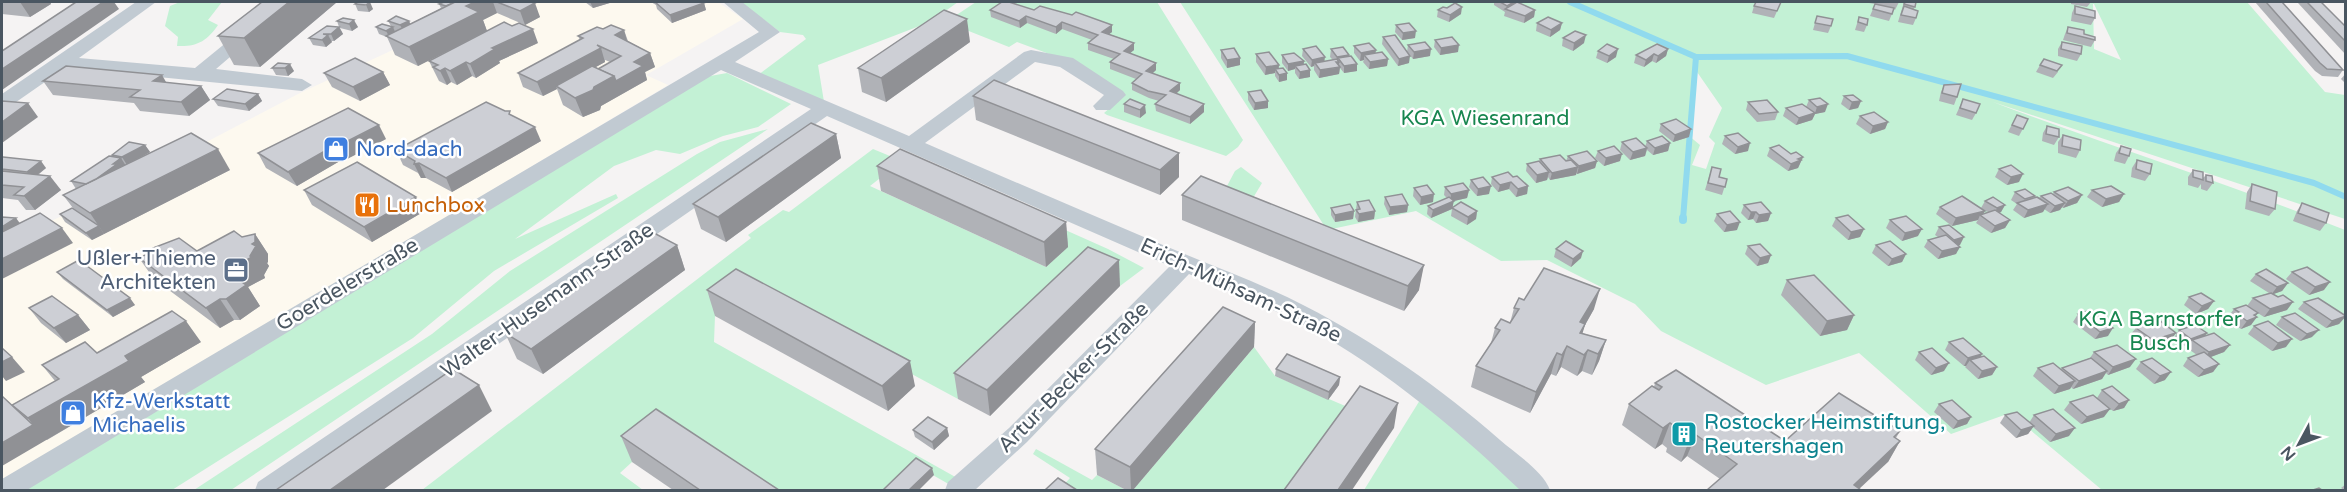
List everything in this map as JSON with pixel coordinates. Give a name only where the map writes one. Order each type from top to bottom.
[{"type":"street","points":[[2,103],[147,2]]},
{"type":"street","points":[[198,75],[286,2]]},
{"type":"street","name":"Goerdelerstraße","points":[[5,490],[771,32],[731,2]]},
{"type":"street","points":[[913,143],[1032,56],[1066,62],[1116,95],[1103,106]]},
{"type":"street","points":[[60,62],[261,79],[302,85]]},
{"type":"street","name":"Erich-Mühsam-Straße","points":[[719,62],[913,143],[1295,311],[1377,358],[1470,429],[1537,490]]},
{"type":"street","name":"Walter-Husemann-Straße","points":[[268,490],[467,356],[825,108]]},
{"type":"street","name":"Artur-Becker-Straße","points":[[958,490],[1018,435],[1187,263]]},
{"type":"shaded area","points":[[496,2],[718,2],[743,19],[646,75],[668,85],[2,483],[2,245],[113,191],[300,93]]},
{"type":"green space","points":[[180,2],[222,2],[208,20],[218,25],[201,42],[177,46],[178,37],[165,26],[170,6]]},
{"type":"green space","points":[[740,2],[958,2],[930,22],[818,65],[825,108],[754,78],[806,39],[803,35],[780,32]]},
{"type":"green space","points":[[976,2],[1157,2],[1243,140],[1226,156],[1107,115],[1104,113],[1125,95],[1071,62],[1017,42],[1009,47],[946,22]]},
{"type":"green space","points":[[1180,2],[2247,2],[2325,92],[2345,95],[2345,219],[1993,102],[2345,230],[2345,490],[2102,490],[2010,413],[1951,434],[1859,353],[1766,385],[1661,331],[1635,304],[1547,260],[1501,261],[1416,211],[1327,230]],"holes":[[[2094,4],[2121,60],[2094,49]],[[1695,69],[1722,108],[1709,137],[1715,143],[1706,169],[1692,165],[1700,145],[1688,135]]]},
{"type":"green space","points":[[727,73],[791,104],[758,127],[723,136],[680,154],[656,150],[614,166],[515,239],[616,194],[618,198],[494,271],[413,338],[172,490],[19,490],[699,78]]},
{"type":"green space","points":[[768,129],[231,490],[194,490],[432,334],[510,271],[697,154],[720,142]]},
{"type":"green space","points":[[873,149],[902,161],[870,186],[1046,267],[1067,247],[920,165],[1108,249],[1144,268],[1120,286],[1089,272],[958,399],[758,291],[715,316],[714,342],[959,479],[952,486],[917,466],[893,490],[775,490],[632,462],[620,473],[643,490],[422,490],[751,238],[748,235],[783,210],[789,212]]},
{"type":"green space","points":[[1241,167],[1262,183],[1253,198],[1227,186],[1235,171]]},
{"type":"green space","points":[[1254,347],[1275,376],[1357,411],[1300,490],[1133,490]]},
{"type":"green space","points":[[1425,392],[1524,478],[1537,490],[1364,490]]},
{"type":"green space","points":[[1036,449],[1092,480],[1097,475],[1126,490],[1059,490],[1070,478],[1033,454]]},
{"type":"building","points":[[76,2],[103,2],[2,69],[2,51]]},
{"type":"building","points":[[262,2],[289,2],[244,38],[218,36]]},
{"type":"building","points":[[370,2],[366,5],[355,4]]},
{"type":"building","points":[[455,2],[446,6],[439,4]]},
{"type":"building","points":[[455,2],[475,2],[466,6],[479,12],[409,47],[386,36]]},
{"type":"building","points":[[497,2],[530,2],[535,3],[520,11]]},
{"type":"building","points":[[655,2],[702,2],[704,3],[670,15]]},
{"type":"building","points":[[1002,2],[1034,10],[1040,6],[1072,15],[1076,12],[1112,25],[1102,32],[1134,43],[1124,51],[1156,63],[1146,71],[1180,83],[1170,91],[1204,104],[1190,117],[1155,104],[1166,95],[1148,91],[1132,83],[1142,74],[1110,62],[1120,54],[1088,43],[1098,35],[1062,22],[1056,27],[1026,16],[1019,21],[990,10]]},
{"type":"building","points":[[1500,2],[1514,2],[1507,6]]},
{"type":"building","points":[[1517,2],[1535,10],[1525,16],[1505,9]]},
{"type":"building","points":[[1756,2],[1781,2],[1777,11],[1754,6]]},
{"type":"building","points":[[1905,2],[1916,2],[1915,7],[1904,4]]},
{"type":"building","points":[[2266,2],[2282,2],[2343,70],[2327,69],[2320,63]]},
{"type":"building","points":[[2307,2],[2321,2],[2346,27],[2346,42]]},
{"type":"building","points":[[1455,3],[1462,7],[1450,15],[1438,10],[1443,7],[1447,8]]},
{"type":"building","points":[[1875,4],[1894,8],[1892,14],[1873,9]]},
{"type":"building","points":[[1904,6],[1918,11],[1916,18],[1901,15]]},
{"type":"building","points":[[2075,6],[2095,11],[2095,18],[2075,14]]},
{"type":"building","points":[[944,10],[967,19],[881,78],[858,68]]},
{"type":"building","points":[[396,16],[409,21],[400,25],[388,21]]},
{"type":"building","points":[[1817,16],[1833,19],[1831,26],[1815,23]]},
{"type":"building","points":[[1548,17],[1562,23],[1551,30],[1537,23]]},
{"type":"building","points":[[1859,17],[1868,19],[1867,25],[1858,22]]},
{"type":"building","points":[[343,18],[354,20],[349,24],[337,21]]},
{"type":"building","points":[[504,22],[512,26],[519,23],[533,29],[492,48],[495,49],[470,64],[466,62],[450,71],[445,68],[440,71],[433,67],[438,65],[429,61]]},
{"type":"building","points":[[1409,23],[1416,31],[1403,33],[1396,25]]},
{"type":"building","points":[[382,24],[393,27],[386,31],[376,27]]},
{"type":"building","points":[[611,25],[624,30],[615,35],[650,53],[634,62],[643,66],[616,81],[614,76],[598,69],[621,56],[597,45],[601,48],[537,82],[518,73],[583,38],[578,36],[597,27],[603,29]]},
{"type":"building","points":[[327,26],[339,27],[331,34],[323,34],[328,35],[322,40],[309,38]]},
{"type":"building","points":[[2068,27],[2084,30],[2084,34],[2095,37],[2095,40],[2067,33]]},
{"type":"building","points":[[1575,31],[1586,35],[1574,43],[1563,38]]},
{"type":"building","points":[[1395,35],[1410,56],[1399,59],[1383,37]]},
{"type":"building","points":[[1452,37],[1459,45],[1441,48],[1435,40]]},
{"type":"building","points":[[1425,42],[1431,49],[1414,52],[1408,45]]},
{"type":"building","points":[[2062,42],[2082,46],[2081,54],[2061,49]]},
{"type":"building","points":[[1369,43],[1376,50],[1361,53],[1354,46]]},
{"type":"building","points":[[1607,44],[1618,49],[1609,56],[1598,51]]},
{"type":"building","points":[[1657,44],[1668,49],[1646,60],[1636,55]]},
{"type":"building","points":[[1316,46],[1325,57],[1312,60],[1303,49]]},
{"type":"building","points":[[1343,47],[1349,55],[1337,57],[1331,49]]},
{"type":"building","points":[[1234,48],[1240,58],[1227,60],[1221,50]]},
{"type":"building","points":[[1269,52],[1279,65],[1266,67],[1256,54]]},
{"type":"building","points":[[1382,52],[1388,59],[1370,62],[1364,55]]},
{"type":"building","points":[[1294,53],[1304,61],[1288,64],[1282,55]]},
{"type":"building","points":[[1351,56],[1357,64],[1344,66],[1338,58]]},
{"type":"building","points":[[355,58],[383,72],[353,87],[324,73]]},
{"type":"building","points":[[1337,59],[1339,62],[1336,62],[1340,67],[1320,70],[1315,63]]},
{"type":"building","points":[[2044,59],[2062,65],[2057,71],[2040,65]]},
{"type":"building","points":[[278,63],[290,64],[285,68],[272,68]]},
{"type":"building","points":[[1306,64],[1310,70],[1300,72],[1295,66]]},
{"type":"building","points":[[66,66],[162,75],[153,81],[201,86],[181,102],[130,97],[140,90],[43,81]]},
{"type":"building","points":[[592,66],[614,76],[594,87],[593,90],[575,98],[556,86]]},
{"type":"building","points":[[1283,68],[1287,73],[1279,75],[1275,69]]},
{"type":"building","points":[[994,80],[1179,153],[1160,170],[973,96]]},
{"type":"building","points":[[1961,84],[1957,97],[1942,93],[1944,85]]},
{"type":"building","points":[[227,89],[258,94],[245,104],[213,99]]},
{"type":"building","points":[[1261,90],[1268,101],[1255,103],[1248,92]]},
{"type":"building","points":[[1853,95],[1861,101],[1852,102],[1844,96]]},
{"type":"building","points":[[1820,98],[1828,104],[1817,107],[1809,100]]},
{"type":"building","points":[[1130,99],[1145,105],[1140,110],[1124,104]]},
{"type":"building","points":[[1963,99],[1980,104],[1976,113],[1960,108]]},
{"type":"building","points":[[1767,100],[1778,112],[1759,114],[1748,102]]},
{"type":"building","points":[[2,101],[28,103],[2,122]]},
{"type":"building","points":[[486,102],[510,111],[509,114],[535,127],[446,178],[419,163],[414,164],[415,161],[396,150]]},
{"type":"building","points":[[1802,104],[1815,113],[1799,118],[1786,108]]},
{"type":"building","points":[[348,108],[379,125],[340,145],[337,144],[288,172],[258,153]]},
{"type":"building","points":[[1874,112],[1888,122],[1873,126],[1860,116]]},
{"type":"building","points":[[2017,115],[2028,119],[2023,129],[2012,125]]},
{"type":"building","points":[[1676,119],[1691,129],[1675,135],[1661,124]]},
{"type":"building","points":[[811,123],[836,134],[718,217],[693,204]]},
{"type":"building","points":[[2047,126],[2059,129],[2059,137],[2046,134]]},
{"type":"building","points":[[191,133],[218,149],[90,213],[63,195]]},
{"type":"building","points":[[1738,133],[1750,143],[1738,147],[1725,136]]},
{"type":"building","points":[[2063,135],[2081,140],[2080,150],[2062,146]]},
{"type":"building","points":[[1662,136],[1670,143],[1655,148],[1647,141]]},
{"type":"building","points":[[1636,138],[1647,148],[1633,152],[1622,142]]},
{"type":"building","points":[[129,142],[145,145],[122,157],[112,155]]},
{"type":"building","points":[[1779,145],[1791,154],[1796,152],[1803,157],[1791,164],[1770,148]]},
{"type":"building","points":[[1614,146],[1622,154],[1606,158],[1598,151]]},
{"type":"building","points":[[2121,146],[2131,149],[2129,156],[2119,153]]},
{"type":"building","points":[[900,149],[1066,222],[1044,242],[877,166]]},
{"type":"building","points":[[1587,151],[1597,161],[1579,166],[1568,156]]},
{"type":"building","points":[[1560,155],[1566,161],[1571,160],[1578,167],[1552,173],[1540,159]]},
{"type":"building","points":[[109,156],[121,158],[113,164],[117,164],[86,184],[71,181]]},
{"type":"building","points":[[2,157],[41,161],[27,172],[2,169]]},
{"type":"building","points":[[2137,160],[2152,164],[2150,174],[2136,169]]},
{"type":"building","points":[[1539,161],[1549,172],[1537,175],[1527,164]]},
{"type":"building","points":[[357,162],[416,197],[364,227],[304,190]]},
{"type":"building","points":[[2011,165],[2023,174],[2011,177],[1999,169]]},
{"type":"building","points":[[1712,167],[1721,169],[1719,177],[1727,179],[1725,187],[1708,183]]},
{"type":"building","points":[[2193,170],[2203,172],[2203,180],[2193,177]]},
{"type":"building","points":[[2,171],[50,176],[24,196],[14,195],[24,187],[2,185]]},
{"type":"building","points":[[1508,172],[1513,177],[1517,176],[1528,186],[1518,189],[1511,182],[1500,185],[1492,177]]},
{"type":"building","points":[[2206,175],[2212,176],[2213,183],[2206,181]]},
{"type":"building","points":[[1201,176],[1424,265],[1408,286],[1182,195]]},
{"type":"building","points":[[1483,177],[1491,186],[1478,189],[1471,180]]},
{"type":"building","points":[[1463,183],[1469,190],[1451,194],[1445,187]]},
{"type":"building","points":[[2252,184],[2277,192],[2275,209],[2250,201]]},
{"type":"building","points":[[1427,185],[1434,194],[1421,197],[1414,188]]},
{"type":"building","points":[[2111,186],[2124,194],[2106,199],[2092,190]]},
{"type":"building","points":[[2068,187],[2082,195],[2068,201],[2054,192]]},
{"type":"building","points":[[2025,189],[2035,196],[2025,199],[2015,192]]},
{"type":"building","points":[[2051,193],[2065,203],[2055,206],[2041,196]]},
{"type":"building","points":[[1402,194],[1408,205],[1390,207],[1385,197]]},
{"type":"building","points":[[1962,196],[1985,211],[1956,218],[1940,207]]},
{"type":"building","points":[[1449,197],[1454,201],[1433,210],[1428,206]]},
{"type":"building","points":[[1993,197],[2005,205],[1997,208],[1985,201]]},
{"type":"building","points":[[2037,197],[2048,204],[2028,210],[2017,203]]},
{"type":"building","points":[[1369,200],[1375,211],[1359,214],[1356,210],[1360,209],[1357,202]]},
{"type":"building","points":[[1461,202],[1477,211],[1468,217],[1452,208]]},
{"type":"building","points":[[1761,202],[1771,213],[1759,215],[1751,212],[1744,205]]},
{"type":"building","points":[[2302,203],[2329,213],[2326,223],[2298,213]]},
{"type":"building","points":[[1350,204],[1354,211],[1335,215],[1331,208]]},
{"type":"building","points":[[72,208],[99,226],[86,233],[60,214]]},
{"type":"building","points":[[1995,210],[2010,220],[1995,226],[1980,215]]},
{"type":"building","points":[[1730,211],[1740,222],[1727,225],[1717,214]]},
{"type":"building","points":[[40,213],[62,228],[2,259],[2,232]]},
{"type":"building","points":[[1848,215],[1864,229],[1851,232],[1836,218]]},
{"type":"building","points":[[1906,216],[1922,229],[1905,233],[1890,220]]},
{"type":"building","points":[[2,217],[16,218],[2,227]]},
{"type":"building","points":[[1949,225],[1964,237],[1954,240],[1939,227]]},
{"type":"building","points":[[234,231],[242,237],[255,234],[255,242],[252,244],[256,246],[250,256],[252,257],[226,271],[246,285],[226,299],[220,299],[206,308],[139,258],[153,251],[153,248],[179,238],[197,251]]},
{"type":"building","points":[[652,232],[677,245],[531,349],[505,333]]},
{"type":"building","points":[[1946,235],[1960,247],[1942,251],[1928,240]]},
{"type":"building","points":[[1566,241],[1583,251],[1573,259],[1556,249]]},
{"type":"building","points":[[1890,241],[1906,254],[1892,259],[1876,245]]},
{"type":"building","points":[[1760,244],[1771,255],[1760,258],[1748,246]]},
{"type":"building","points":[[1088,247],[1119,260],[987,390],[954,373]]},
{"type":"building","points":[[79,260],[130,298],[107,310],[57,272]]},
{"type":"building","points":[[2307,267],[2330,282],[2315,287],[2292,272]]},
{"type":"building","points":[[1544,268],[1600,289],[1580,322],[1585,324],[1580,333],[1606,340],[1598,354],[1588,350],[1584,355],[1567,346],[1562,355],[1557,353],[1536,392],[1476,366],[1500,330],[1495,328],[1501,319],[1510,323],[1519,309],[1514,308],[1519,298],[1524,300]]},
{"type":"building","points":[[736,269],[910,361],[882,386],[707,290]]},
{"type":"building","points":[[2266,269],[2288,283],[2277,287],[2256,274]]},
{"type":"building","points":[[1814,275],[1854,315],[1827,321],[1787,280]]},
{"type":"building","points":[[2201,293],[2214,301],[2202,306],[2189,297]]},
{"type":"building","points":[[2271,293],[2278,297],[2283,295],[2293,302],[2270,309],[2253,298]]},
{"type":"building","points":[[52,296],[78,315],[54,328],[29,308]]},
{"type":"building","points":[[2318,298],[2346,316],[2332,321],[2304,302]]},
{"type":"building","points":[[2246,305],[2258,313],[2254,315],[2257,317],[2247,321],[2236,313],[2239,312],[2234,309]]},
{"type":"building","points":[[1223,307],[1255,322],[1130,467],[1095,449]]},
{"type":"building","points":[[2091,310],[2113,328],[2100,332],[2078,314]]},
{"type":"building","points":[[172,311],[186,321],[125,356],[129,361],[28,418],[12,405],[59,379],[42,365],[85,342],[97,353]]},
{"type":"building","points":[[2295,313],[2319,330],[2307,334],[2282,317]]},
{"type":"building","points":[[2159,320],[2176,333],[2153,340],[2136,328]]},
{"type":"building","points":[[2268,321],[2292,339],[2278,343],[2254,326]]},
{"type":"building","points":[[2195,325],[2207,333],[2191,339],[2179,330]]},
{"type":"building","points":[[2214,333],[2230,345],[2209,352],[2192,340]]},
{"type":"building","points":[[1963,338],[1982,354],[1968,358],[1949,342]]},
{"type":"building","points":[[2117,345],[2136,359],[2113,367],[2094,352]]},
{"type":"building","points":[[2,348],[12,357],[2,362]]},
{"type":"building","points":[[1932,348],[1949,363],[1936,368],[1919,352]]},
{"type":"building","points":[[2204,352],[2219,364],[2204,370],[2188,358]]},
{"type":"building","points":[[1287,354],[1340,377],[1329,392],[1276,369]]},
{"type":"building","points":[[1984,356],[1997,367],[1982,371],[1970,360]]},
{"type":"building","points":[[2091,358],[2107,371],[2079,381],[2062,368]]},
{"type":"building","points":[[2152,358],[2171,372],[2160,376],[2141,362]]},
{"type":"building","points":[[2053,363],[2075,381],[2059,386],[2038,368]]},
{"type":"building","points":[[453,369],[479,385],[330,490],[276,490]]},
{"type":"building","name":"Rostocker Heimstiftung, Reutershagen","points":[[1676,370],[1785,441],[1839,393],[1900,431],[1894,437],[1900,441],[1854,485],[1861,490],[1707,490],[1737,464],[1696,435],[1689,441],[1674,431],[1677,428],[1670,423],[1663,428],[1629,404],[1652,386],[1659,390],[1662,387],[1655,383]]},
{"type":"building","points":[[1360,386],[1398,403],[1338,490],[1284,490]]},
{"type":"building","points":[[2112,386],[2129,400],[2119,404],[2102,390]]},
{"type":"building","points":[[2093,395],[2110,409],[2087,417],[2070,402]]},
{"type":"building","points":[[2,396],[33,425],[2,443]]},
{"type":"building","points":[[1952,400],[1971,417],[1958,421],[1939,404]]},
{"type":"building","points":[[656,409],[779,490],[700,490],[621,436]]},
{"type":"building","points":[[2053,409],[2075,428],[2056,434],[2034,415]]},
{"type":"building","points":[[2017,412],[2034,426],[2021,430],[2005,415]]},
{"type":"building","points":[[928,417],[947,428],[932,442],[913,430]]},
{"type":"building","points":[[916,458],[932,468],[909,490],[883,490]]},
{"type":"building","points":[[1058,478],[1077,490],[1045,490]]},
{"type":"waterway","points":[[1570,2],[1696,57]]},
{"type":"waterway","points":[[1696,57],[1847,56],[2314,183],[2346,197]]},
{"type":"waterway","points":[[1683,219],[1696,57]]},
{"type":"place","name":"Nord-dach","points":[[336,149]]},
{"type":"place","name":"Lunchbox","points":[[367,205]]},
{"type":"place","name":"Ußler+Thieme Architekten","points":[[236,270]]},
{"type":"place","name":"Kfz-Werkstatt Michaelis","points":[[73,413]]},
{"type":"place","name":"Rostocker Heimstiftung, Reutershagen","points":[[1684,434]]},
{"type":"park label","name":"KGA Wiesenrand","points":[[1485,118]]},
{"type":"park label","name":"KGA Barnstorfer Busch","points":[[2160,331]]}]
